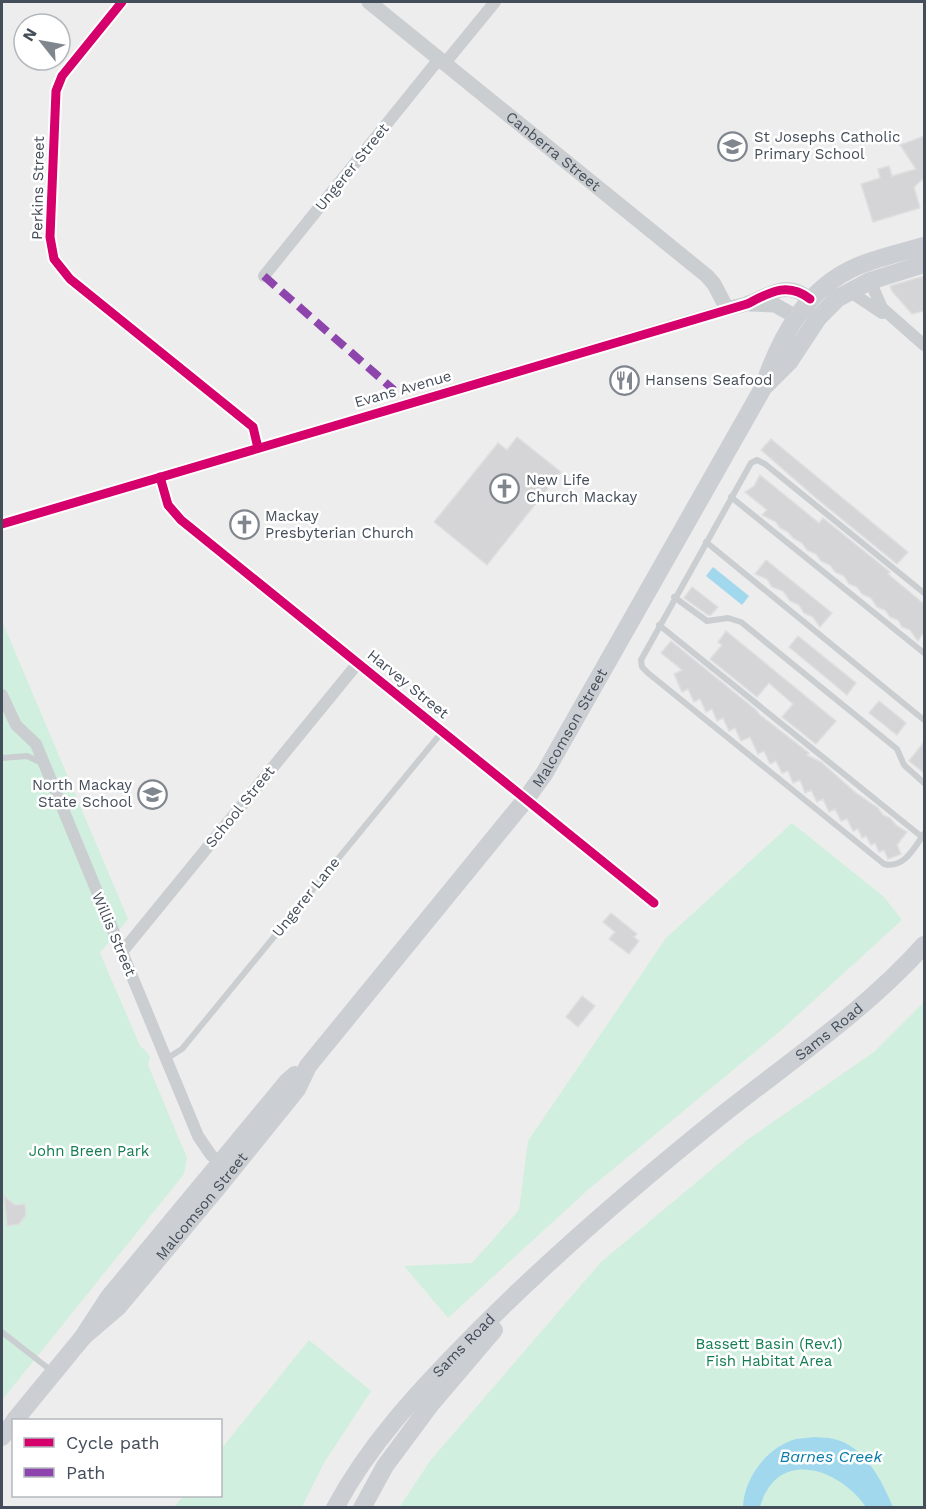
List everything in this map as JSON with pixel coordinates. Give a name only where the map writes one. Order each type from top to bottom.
[{"type":"main road","points":[[807,314],[845,273],[873,261],[924,246]]},
{"type":"main road","points":[[807,314],[834,302],[849,291],[870,281],[924,264]]},
{"type":"main road","points":[[845,273],[870,281]]},
{"type":"main road","name":"Malcomson Street","points":[[16,1419],[83,1337],[109,1297],[225,1167],[288,1081],[308,1066],[544,774],[763,388],[776,352],[807,314]]},
{"type":"main road","name":"Sams Road","points":[[335,1508],[349,1482],[415,1396],[517,1291],[716,1120],[824,1036],[900,972],[924,945]]},
{"type":"main road","name":"Sams Road","points":[[362,1508],[385,1466],[431,1404],[523,1298],[616,1204]]},
{"type":"main road","name":"Malcomson Street","points":[[2,1437],[12,1424]]},
{"type":"street","name":"Perkins Street","points":[[122,2],[62,76],[56,91],[50,237],[54,259],[70,279],[253,427],[258,448]]},
{"type":"street","name":"Canberra Street","points":[[369,2],[707,276],[714,284],[727,309]]},
{"type":"street","name":"Ungerer Street","points":[[264,276],[442,61],[495,2]]},
{"type":"street","points":[[870,281],[880,305],[894,320]]},
{"type":"street","name":"Evans Avenue","points":[[2,524],[747,304],[768,294],[789,289],[800,292],[807,314]]},
{"type":"street","points":[[849,291],[894,320],[924,345]]},
{"type":"street","name":"Evans Avenue","points":[[747,304],[775,305],[807,314]]},
{"type":"street","name":"Harvey Street","points":[[160,477],[168,505],[181,520],[654,903]]},
{"type":"street","name":"School Street","points":[[122,952],[358,663]]},
{"type":"street","name":"Willis Street","points":[[2,695],[16,725],[36,744],[198,1136],[211,1155],[225,1167]]},
{"type":"lane","points":[[659,625],[923,835],[902,862],[892,866],[884,864],[648,673],[642,667],[641,660],[659,625],[674,597],[731,497],[751,463],[757,460],[765,464],[924,593]]},
{"type":"lane","points":[[731,497],[924,653]]},
{"type":"lane","points":[[706,542],[924,720]]},
{"type":"lane","points":[[674,597],[706,621],[728,618],[741,622],[897,749],[904,765],[924,783]]},
{"type":"lane","name":"Ungerer Lane","points":[[166,1059],[182,1049],[442,731]]},
{"type":"lane","points":[[2,758],[27,756],[43,763]]},
{"type":"lane","points":[[2,1332],[54,1372]]},
{"type":"green space","name":"John Breen Park","points":[[2,621],[128,919],[100,953],[140,1046],[150,1057],[148,1065],[187,1158],[184,1174],[2,1400]]},
{"type":"green space","points":[[792,823],[884,897],[902,920],[778,1033],[589,1189],[448,1318],[404,1266],[472,1263],[519,1210],[528,1141],[666,938]]},
{"type":"green space","name":"Bassett Basin (Rev.1) Fish Habitat Area","points":[[924,1002],[924,1507],[399,1508],[430,1461],[601,1262],[747,1140],[874,1052]]},
{"type":"green space","points":[[309,1340],[371,1391],[324,1463],[302,1507],[174,1507],[182,1497],[222,1497],[222,1448]]},
{"type":"water","points":[[713,567],[749,596],[742,605],[706,576]]},
{"type":"water","name":"Barnes Creek","points":[[815,1437],[834,1439],[855,1449],[878,1476],[893,1507],[866,1507],[854,1493],[825,1474],[809,1470],[794,1470],[780,1476],[768,1488],[760,1507],[743,1507],[748,1485],[767,1456],[785,1443]]},
{"type":"building","points":[[924,136],[924,182],[923,179],[914,187],[920,208],[873,222],[861,184],[880,178],[878,169],[889,166],[892,176],[916,169],[900,145]]},
{"type":"building","points":[[924,276],[924,311],[912,314],[890,286]]},
{"type":"building","points":[[517,437],[561,472],[487,565],[434,522],[498,443],[507,450]]},
{"type":"building","points":[[771,439],[908,552],[897,564],[816,498],[761,450]]},
{"type":"building","points":[[760,475],[819,523],[823,518],[890,572],[888,574],[924,604],[924,632],[918,641],[910,630],[902,627],[898,620],[890,617],[885,610],[877,607],[871,598],[849,584],[844,576],[821,561],[816,554],[807,550],[802,543],[780,528],[776,522],[762,515],[767,510],[745,492],[754,486]]},
{"type":"building","points":[[766,560],[832,613],[820,627],[813,617],[804,613],[799,605],[790,601],[783,591],[772,587],[767,579],[755,574]]},
{"type":"building","points":[[692,587],[718,607],[711,615],[684,598]]},
{"type":"building","points":[[726,631],[836,721],[816,744],[782,717],[793,704],[769,683],[757,697],[710,659],[722,645],[718,642]]},
{"type":"building","points":[[798,636],[856,683],[847,695],[789,647]]},
{"type":"building","points":[[671,641],[809,753],[807,755],[821,762],[856,793],[878,808],[883,815],[907,832],[897,845],[901,854],[888,859],[884,850],[879,852],[875,843],[871,845],[866,836],[862,838],[858,829],[853,831],[847,819],[841,821],[835,809],[829,812],[823,799],[817,802],[811,790],[805,793],[800,780],[793,783],[788,771],[782,773],[776,761],[770,764],[764,751],[758,754],[750,737],[741,741],[735,728],[729,731],[723,718],[717,721],[712,709],[706,712],[700,699],[694,702],[688,689],[682,692],[674,674],[682,670],[661,653]]},
{"type":"building","points":[[879,701],[906,723],[897,735],[869,713]]},
{"type":"building","points":[[924,742],[924,773],[909,761]]},
{"type":"building","points":[[611,913],[637,934],[634,937],[639,941],[629,954],[609,939],[615,932],[603,922]]},
{"type":"building","points":[[582,996],[595,1006],[578,1027],[566,1017]]},
{"type":"building","points":[[4,1196],[15,1205],[25,1204],[26,1215],[19,1224],[7,1226]]},
{"type":"marked path","points":[[264,276],[394,390]]},
{"type":"cycle path","points":[[122,2],[62,76],[56,91],[50,237],[54,259],[70,279],[253,427],[258,448]]},
{"type":"cycle path","points":[[2,524],[747,304],[778,291],[794,291],[810,299]]},
{"type":"cycle path","points":[[160,477],[168,505],[181,520],[654,903]]},
{"type":"place","name":"St Josephs Catholic Primary School","points":[[733,146]]},
{"type":"place","name":"Hansens Seafood","points":[[624,380]]},
{"type":"place","name":"New Life Church Mackay","points":[[505,489]]},
{"type":"place","name":"Mackay Presbyterian Church","points":[[244,525]]},
{"type":"place","name":"North Mackay State School","points":[[153,794]]}]
